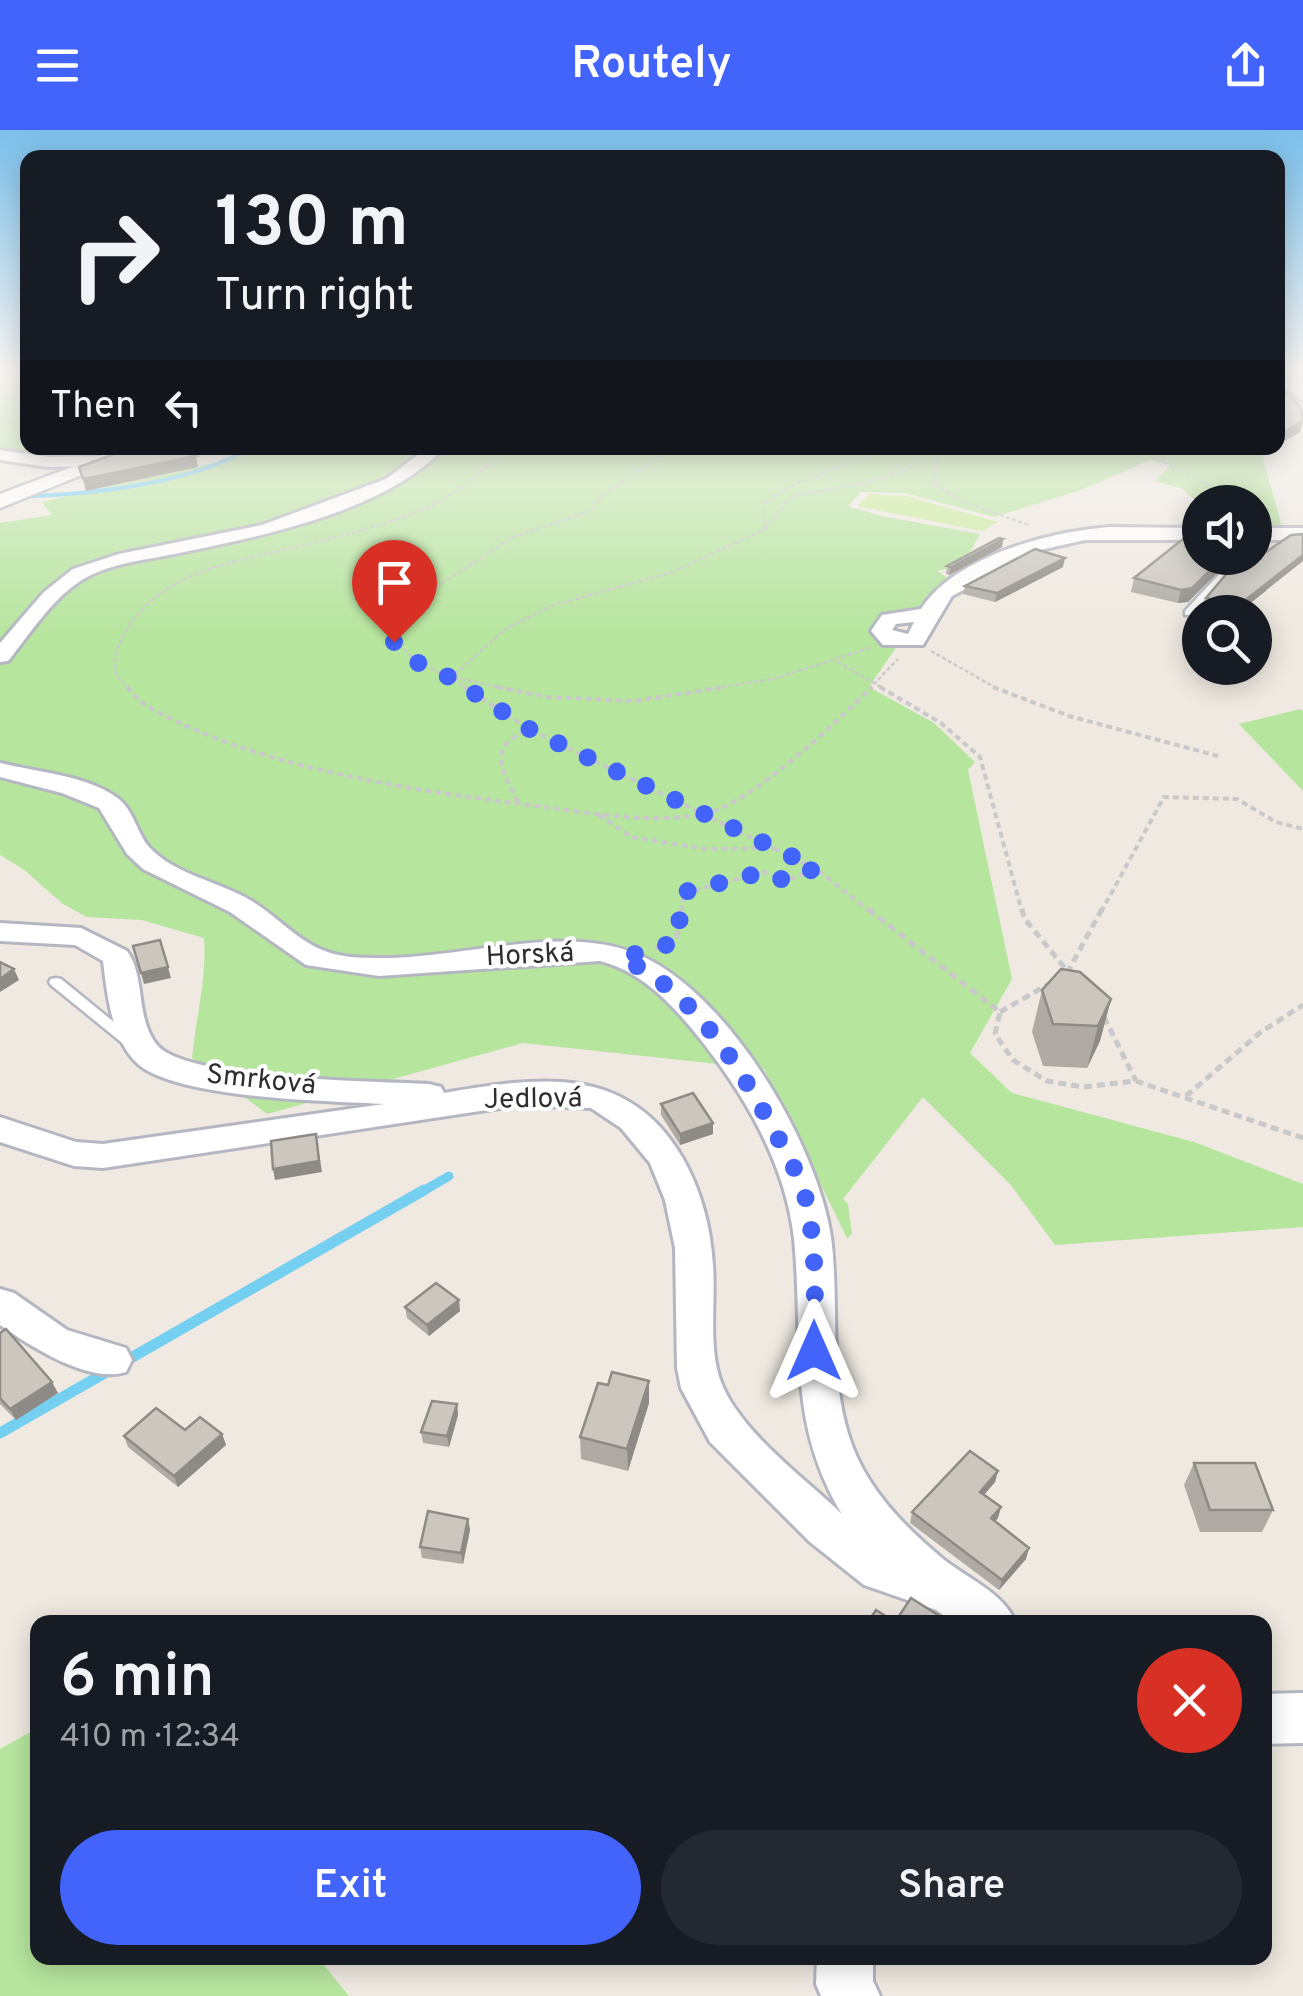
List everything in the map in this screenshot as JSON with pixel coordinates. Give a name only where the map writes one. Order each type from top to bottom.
[{"type":"street","points":[[36,460],[108,461]]},
{"type":"street","points":[[0,656],[51,596],[80,573],[119,560],[266,530],[392,483],[421,460]]},
{"type":"street","points":[[1,502],[108,461]]},
{"type":"street","points":[[931,614],[890,619],[880,632],[891,640],[914,640],[931,614],[939,596],[1029,544],[1059,535],[1182,534]]},
{"type":"street","points":[[1272,534],[1303,534]]},
{"type":"street","name":"Horská","points":[[0,770],[77,790],[108,804],[137,851],[172,878],[240,906],[298,950],[323,962],[372,967],[582,952],[621,958],[657,977],[710,1030],[737,1066],[797,1173],[809,1219],[815,1282],[814,1351],[834,1456],[867,1515],[948,1592],[982,1615]]},
{"type":"street","points":[[0,932],[81,937],[117,957],[131,1024],[150,1058]]},
{"type":"street","name":"Smrková","points":[[150,1058],[212,1079],[484,1099]]},
{"type":"street","name":"Jedlová","points":[[0,1129],[74,1154],[103,1156],[484,1099],[569,1094],[598,1098],[631,1117],[672,1171],[695,1242],[696,1368],[724,1429],[826,1528],[880,1570],[948,1592]]},
{"type":"street","points":[[0,1304],[54,1342],[112,1360]]},
{"type":"street","points":[[1272,1719],[1303,1718]]},
{"type":"street","points":[[845,1965],[851,1996]]},
{"type":"lane","points":[[1204,595],[1223,575]]},
{"type":"lane","points":[[56,982],[150,1058]]},
{"type":"path","points":[[494,460],[448,498],[408,515],[238,560],[168,584],[140,611],[114,656],[116,678],[140,702],[177,725],[209,737],[334,771],[596,813],[672,818],[708,814],[759,783],[877,684],[914,640],[995,687],[1101,726],[1218,756]]},
{"type":"path","points":[[655,460],[601,496],[590,511],[513,537],[399,610],[386,624],[394,642],[412,660],[451,678],[531,730],[816,868],[1000,1012]]},
{"type":"path","points":[[765,528],[764,504],[789,487],[856,460]]},
{"type":"path","points":[[451,678],[504,630],[551,606],[674,572],[765,528],[792,496],[866,483],[925,460]]},
{"type":"path","points":[[937,460],[933,483],[965,503],[1059,535]]},
{"type":"path","points":[[1159,460],[1209,485]]},
{"type":"path","points":[[451,678],[547,696],[634,702],[773,680],[838,662],[891,640]]},
{"type":"path","points":[[838,662],[941,723],[980,757],[1024,918],[1069,973]]},
{"type":"path","points":[[518,802],[502,772],[502,750],[512,736],[531,730]]},
{"type":"path","points":[[1303,830],[1276,822],[1237,800],[1164,797],[1069,973],[1000,1012],[995,1034],[1013,1060],[1047,1081],[1083,1087],[1136,1081],[1303,1138]]},
{"type":"path","points":[[596,813],[631,838],[706,849],[779,848]]},
{"type":"path","points":[[621,958],[676,942],[684,892],[764,872],[786,881],[816,868]]},
{"type":"path","points":[[1093,1003],[1106,1018],[1136,1081]]},
{"type":"path","points":[[1186,1096],[1261,1032],[1303,1005]]},
{"type":"green space","points":[[225,460],[1150,460],[1081,490],[994,517],[905,493],[861,492],[848,506],[980,534],[963,565],[937,571],[948,578],[923,608],[881,619],[871,636],[897,646],[869,687],[934,723],[975,762],[968,770],[1012,979],[970,1053],[1012,1093],[1194,1142],[1303,1184],[1303,1227],[1055,1245],[1010,1184],[923,1097],[843,1199],[848,1204],[852,1234],[847,1238],[764,1069],[523,1043],[267,1114],[192,1058],[203,983],[204,938],[142,920],[87,917],[63,904],[23,869],[0,855],[0,523],[52,515],[42,502]]},
{"type":"green space","points":[[1150,460],[1263,460],[1270,485],[1182,485],[1182,489],[1155,481],[1171,465]]},
{"type":"green space","points":[[1272,491],[1283,530],[1272,529]]},
{"type":"green space","points":[[870,494],[906,496],[998,522],[982,531],[857,506]]},
{"type":"green space","points":[[1303,711],[1303,791],[1239,724]]},
{"type":"green space","points":[[30,1732],[30,1965],[324,1965],[349,1996],[0,1996],[0,1749]]},
{"type":"building","points":[[98,460],[176,460],[83,479],[79,467]]},
{"type":"building","points":[[1303,534],[1303,555],[1252,595],[1209,595],[1226,575],[1272,575],[1272,548],[1291,535]]},
{"type":"building","points":[[999,538],[1003,539],[947,566]]},
{"type":"building","points":[[1182,540],[1182,575],[1205,575],[1192,588],[1181,590],[1134,578]]},
{"type":"building","points":[[1035,549],[1065,558],[997,593],[965,586]]},
{"type":"building","points":[[160,940],[168,967],[141,973],[133,946]]},
{"type":"building","points":[[0,962],[14,969],[0,979]]},
{"type":"building","points":[[1061,969],[1080,972],[1111,999],[1098,1026],[1053,1024],[1042,990]]},
{"type":"building","points":[[693,1093],[713,1123],[680,1134],[661,1104]]},
{"type":"building","points":[[316,1134],[319,1161],[273,1169],[271,1141]]},
{"type":"building","points":[[436,1283],[459,1300],[427,1325],[405,1307]]},
{"type":"building","points":[[6,1329],[52,1382],[10,1409],[0,1398],[0,1333]]},
{"type":"building","points":[[612,1372],[649,1381],[627,1449],[580,1437],[598,1383],[608,1385]]},
{"type":"building","points":[[432,1401],[457,1404],[447,1436],[421,1432]]},
{"type":"building","points":[[156,1408],[185,1430],[200,1417],[222,1434],[174,1476],[124,1436]]},
{"type":"building","points":[[970,1451],[998,1471],[980,1492],[1001,1507],[991,1518],[1029,1548],[1002,1580],[912,1512]]},
{"type":"building","points":[[1194,1463],[1255,1463],[1273,1510],[1210,1510]]},
{"type":"building","points":[[428,1511],[468,1519],[461,1553],[420,1547]]},
{"type":"building","points":[[911,1598],[938,1615],[900,1615]]},
{"type":"waterway","points":[[0,497],[129,487],[226,460]]},
{"type":"waterway","points":[[420,1193],[449,1176]]},
{"type":"waterway","points":[[0,1433],[424,1190]]},
{"type":"route","points":[[394,642],[412,660],[451,678],[531,730],[816,868],[786,881],[764,872],[684,892],[676,942],[621,958],[657,977],[710,1030],[737,1066],[797,1173],[812,1238],[814,1351]]}]
